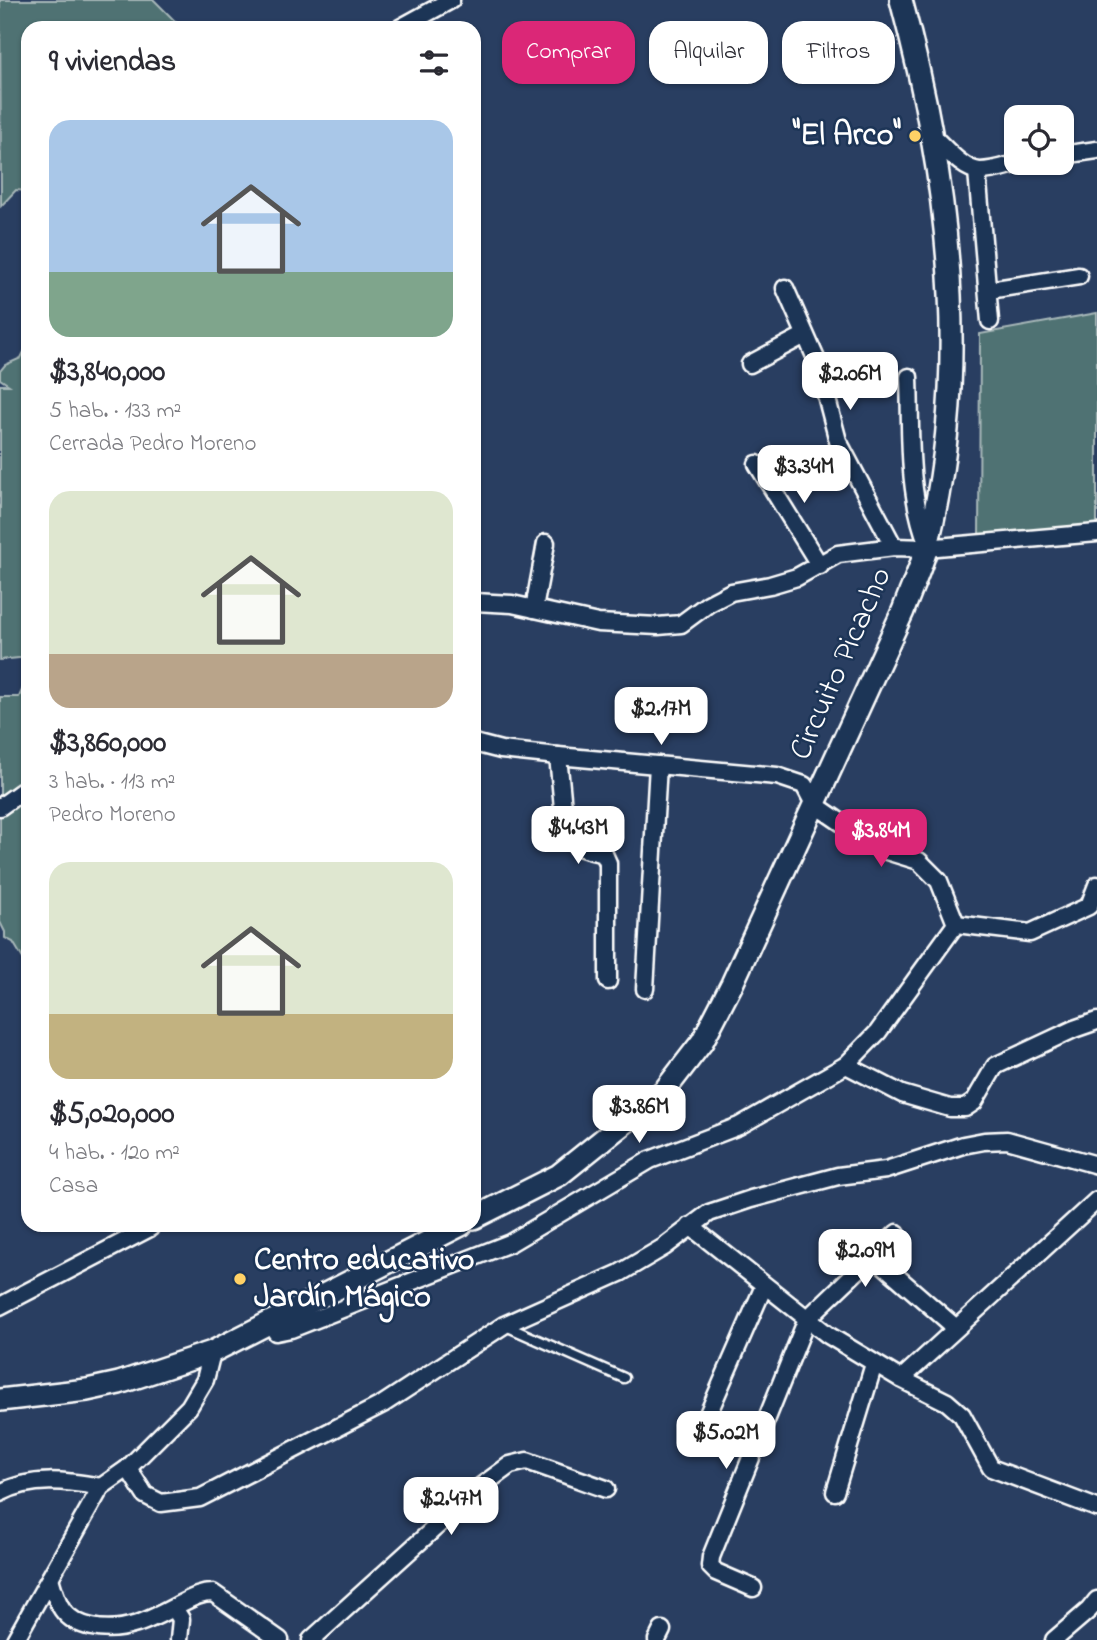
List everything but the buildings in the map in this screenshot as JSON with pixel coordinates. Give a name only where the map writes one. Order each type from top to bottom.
[{"type":"main road","name":"Circuito Picacho","points":[[481,1214],[559,1175],[665,1090],[702,1042],[732,984],[903,611],[927,545],[937,500],[951,394],[950,270],[930,134],[901,0]]},
{"type":"main road","points":[[0,1400],[75,1392],[120,1383],[212,1352],[447,1232]]},
{"type":"street","points":[[413,21],[451,0]]},
{"type":"street","points":[[930,134],[967,166],[977,171],[1004,167]]},
{"type":"street","points":[[1074,154],[1096,152]]},
{"type":"street","points":[[977,171],[990,321]]},
{"type":"street","points":[[989,290],[1079,276]]},
{"type":"street","points":[[785,288],[817,361],[838,441],[894,547]]},
{"type":"street","points":[[750,364],[805,335]]},
{"type":"street","points":[[909,377],[915,498],[927,545]]},
{"type":"street","points":[[757,464],[820,566]]},
{"type":"street","points":[[481,602],[512,604],[598,623],[658,626],[681,624],[708,604],[731,592],[797,577],[838,554],[894,547],[1097,533]]},
{"type":"street","points":[[534,609],[546,543]]},
{"type":"street","points":[[481,745],[501,750],[777,776],[804,785],[814,804],[880,849],[919,861],[939,881],[956,924]]},
{"type":"street","points":[[558,756],[568,840],[575,847],[604,854],[608,863],[608,981]]},
{"type":"street","points":[[645,989],[658,765]]},
{"type":"street","points":[[0,807],[21,792]]},
{"type":"street","points":[[956,924],[1030,933],[1089,906],[1097,885]]},
{"type":"street","points":[[270,1322],[276,1332],[291,1329],[510,1243],[650,1160],[739,1126],[846,1065],[878,1032],[956,924]]},
{"type":"street","points":[[846,1065],[902,1094],[950,1108],[965,1108],[974,1102],[995,1066],[1097,1021]]},
{"type":"street","points":[[128,1468],[145,1495],[161,1503],[200,1498],[383,1404],[504,1325],[620,1273],[664,1247],[709,1213],[797,1186],[838,1176],[886,1170],[963,1145],[984,1141],[1007,1140],[1097,1165]]},
{"type":"street","points":[[901,1380],[1097,1200]]},
{"type":"street","points":[[690,1226],[828,1335],[901,1380],[947,1402],[962,1415],[991,1468],[1097,1508]]},
{"type":"street","points":[[0,1306],[142,1232]]},
{"type":"street","points":[[752,1588],[716,1572],[710,1566],[711,1557],[807,1319],[897,1233]]},
{"type":"street","points":[[873,1256],[956,1328]]},
{"type":"street","points":[[702,1428],[764,1286]]},
{"type":"street","points":[[15,1640],[101,1487],[128,1468],[189,1407],[205,1380],[212,1352]]},
{"type":"street","points":[[835,1492],[874,1364]]},
{"type":"street","points":[[311,1640],[480,1487],[510,1465],[527,1461],[606,1489]]},
{"type":"street","points":[[0,1493],[10,1488],[43,1481],[70,1481],[101,1487]]},
{"type":"street","points":[[50,1578],[59,1608],[87,1626],[120,1630],[174,1608],[202,1593],[213,1593],[280,1640]]},
{"type":"street","points":[[1054,1640],[1097,1600]]},
{"type":"street","points":[[174,1608],[181,1619],[180,1640]]},
{"type":"lane","points":[[504,1325],[624,1378]]},
{"type":"green space","points":[[0,0],[154,0],[175,21],[21,21],[21,190],[16,190],[1,206]]},
{"type":"green space","points":[[1097,313],[1097,533],[979,543],[980,334]]},
{"type":"green space","points":[[21,358],[21,658],[0,660],[0,385],[9,385],[0,379],[0,371],[5,365]]},
{"type":"green space","points":[[21,693],[21,955],[13,942],[5,938],[0,922],[0,697],[19,697]]},
{"type":"place","name":"\"El Arco\"","points":[[915,136]]},
{"type":"place","name":"Centro educativo Jardín Mágico","points":[[240,1279]]}]
